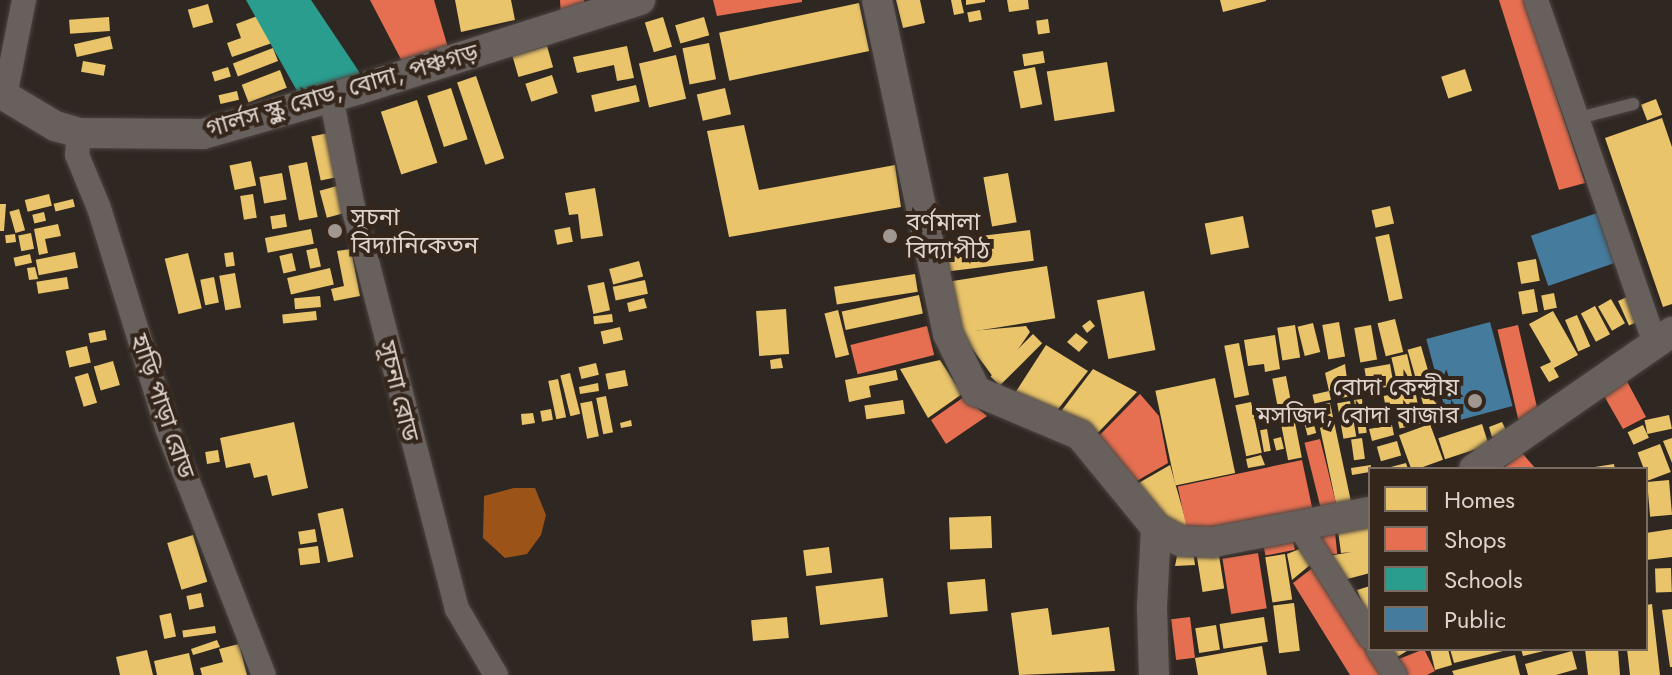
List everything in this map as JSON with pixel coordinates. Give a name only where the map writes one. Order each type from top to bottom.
[{"type":"street","points":[[2,94],[24,0]]},
{"type":"street","name":"গার্লস স্কুল রোড, বোদা, পঞ্চগড়","points":[[2,94],[55,126],[79,133],[203,134],[640,0]]},
{"type":"street","points":[[877,0],[948,334],[976,391],[1080,435],[1156,528],[1180,541],[1214,542],[1368,512]]},
{"type":"street","points":[[1477,467],[1664,338],[1536,0]]},
{"type":"street","name":"সূচনা রোড","points":[[331,97],[357,222],[457,609],[496,675]]},
{"type":"street","name":"হাড়ি পাড়া রোড","points":[[79,133],[77,155],[99,208],[167,428],[264,675]]},
{"type":"street","points":[[1299,526],[1368,634]]},
{"type":"street","points":[[1154,675],[1152,607],[1156,528]]},
{"type":"street","points":[[1379,651],[1395,675]]},
{"type":"lane","points":[[1579,118],[1633,104]]},
{"type":"shaded area","points":[[514,488],[535,488],[546,515],[541,535],[527,554],[505,558],[483,538],[484,496]]},
{"type":"building: Homes","points":[[455,0],[511,0],[515,20],[461,32]]},
{"type":"building: Homes","points":[[896,0],[920,0],[925,23],[903,28]]},
{"type":"building: Homes","points":[[951,0],[961,0],[964,13],[954,15]]},
{"type":"building: Homes","points":[[966,0],[985,0],[985,2],[966,5]]},
{"type":"building: Homes","points":[[1007,0],[1028,0],[1029,9],[1009,12]]},
{"type":"building: Homes","points":[[1220,0],[1266,0],[1266,1],[1223,12]]},
{"type":"building: Homes","points":[[859,3],[869,51],[729,81],[719,33]]},
{"type":"building: Homes","points":[[208,4],[213,22],[193,28],[188,10]]},
{"type":"building: Homes","points":[[980,10],[982,20],[969,22],[967,12]]},
{"type":"building: Homes","points":[[265,13],[275,42],[232,57],[227,43],[241,38],[236,24]]},
{"type":"building: Homes","points":[[109,17],[110,31],[70,34],[69,20]]},
{"type":"building: Homes","points":[[663,17],[672,47],[654,52],[645,23]]},
{"type":"building: Homes","points":[[704,17],[709,35],[680,44],[675,25]]},
{"type":"building: Homes","points":[[1048,19],[1050,33],[1038,35],[1036,21]]},
{"type":"building: Homes","points":[[110,36],[113,49],[77,57],[74,44]]},
{"type":"building: Homes","points":[[709,43],[716,79],[690,84],[682,48]]},
{"type":"building: Homes","points":[[547,46],[553,67],[518,77],[512,56]]},
{"type":"building: Homes","points":[[627,46],[634,78],[617,81],[614,65],[577,73],[573,57]]},
{"type":"building: Homes","points":[[273,48],[278,61],[238,76],[233,63]]},
{"type":"building: Homes","points":[[1043,51],[1045,63],[1024,66],[1022,54]]},
{"type":"building: Homes","points":[[676,55],[686,99],[649,107],[639,64]]},
{"type":"building: Homes","points":[[83,61],[106,65],[104,76],[81,72]]},
{"type":"building: Homes","points":[[1107,62],[1115,111],[1055,121],[1047,72]]},
{"type":"building: Homes","points":[[228,67],[231,77],[215,82],[212,72]]},
{"type":"building: Homes","points":[[1035,67],[1042,104],[1021,108],[1013,71]]},
{"type":"building: Homes","points":[[1465,69],[1472,91],[1448,99],[1441,77]]},
{"type":"building: Homes","points":[[280,70],[287,88],[249,102],[242,85]]},
{"type":"building: Homes","points":[[552,75],[558,93],[531,102],[525,84]]},
{"type":"building: Homes","points":[[476,76],[504,158],[485,165],[457,83]]},
{"type":"building: Homes","points":[[636,85],[640,102],[595,112],[591,95]]},
{"type":"building: Homes","points":[[451,88],[468,139],[444,147],[427,96]]},
{"type":"building: Homes","points":[[725,88],[731,114],[703,121],[697,95]]},
{"type":"building: Homes","points":[[237,91],[239,100],[221,104],[218,95]]},
{"type":"building: Homes","points":[[1656,99],[1662,115],[1647,121],[1641,105]]},
{"type":"building: Homes","points":[[417,100],[437,163],[401,175],[381,112]]},
{"type":"building: Homes","points":[[1662,118],[1672,147],[1672,304],[1663,307],[1605,138]]},
{"type":"building: Homes","points":[[744,125],[759,190],[895,165],[901,207],[729,237],[707,131]]},
{"type":"building: Homes","points":[[328,133],[337,177],[321,181],[311,137]]},
{"type":"building: Homes","points":[[251,161],[256,185],[235,190],[229,166]]},
{"type":"building: Homes","points":[[307,162],[318,217],[299,221],[288,166]]},
{"type":"building: Homes","points":[[282,173],[287,200],[264,204],[259,177]]},
{"type":"building: Homes","points":[[1008,173],[1017,222],[992,227],[983,177]]},
{"type":"building: Homes","points":[[337,186],[344,213],[327,218],[320,191]]},
{"type":"building: Homes","points":[[595,188],[603,236],[581,239],[578,214],[569,215],[565,193]]},
{"type":"building: Homes","points":[[49,194],[52,206],[28,212],[25,200]]},
{"type":"building: Homes","points":[[253,194],[257,218],[244,220],[240,196]]},
{"type":"building: Homes","points":[[73,199],[75,207],[56,212],[54,204]]},
{"type":"building: Homes","points":[[0,204],[6,204],[4,231],[0,231]]},
{"type":"building: Homes","points":[[1390,206],[1394,224],[1376,228],[1371,210]]},
{"type":"building: Homes","points":[[19,209],[25,230],[15,233],[9,212]]},
{"type":"building: Homes","points":[[44,212],[46,221],[34,223],[32,215]]},
{"type":"building: Homes","points":[[285,214],[287,227],[272,229],[270,216]]},
{"type":"building: Homes","points":[[1243,216],[1249,247],[1211,255],[1205,223]]},
{"type":"building: Homes","points":[[58,224],[61,236],[45,239],[48,253],[39,255],[34,229]]},
{"type":"building: Homes","points":[[570,227],[573,242],[557,245],[554,230]]},
{"type":"building: Homes","points":[[311,229],[314,244],[268,253],[265,238]]},
{"type":"building: Homes","points":[[1030,230],[1034,261],[949,271],[946,240]]},
{"type":"building: Homes","points":[[31,233],[34,249],[21,251],[18,235]]},
{"type":"building: Homes","points":[[15,234],[16,242],[6,243],[5,235]]},
{"type":"building: Homes","points":[[1389,234],[1403,299],[1389,301],[1375,237]]},
{"type":"building: Homes","points":[[317,248],[321,267],[310,269],[306,250]]},
{"type":"building: Homes","points":[[351,249],[360,296],[334,301],[331,289],[344,286],[337,251]]},
{"type":"building: Homes","points":[[75,252],[78,268],[39,275],[36,260]]},
{"type":"building: Homes","points":[[233,252],[235,266],[226,267],[224,253]]},
{"type":"building: Homes","points":[[188,253],[202,308],[179,314],[165,259]]},
{"type":"building: Homes","points":[[292,253],[296,271],[283,273],[279,256]]},
{"type":"building: Homes","points":[[30,254],[32,263],[15,267],[13,258]]},
{"type":"building: Homes","points":[[1536,259],[1540,281],[1521,284],[1517,262]]},
{"type":"building: Homes","points":[[639,261],[643,276],[613,284],[609,269]]},
{"type":"building: Homes","points":[[1047,266],[1055,318],[957,334],[948,282]]},
{"type":"building: Homes","points":[[35,267],[38,279],[29,280],[27,268]]},
{"type":"building: Homes","points":[[330,268],[334,285],[291,294],[287,278]]},
{"type":"building: Homes","points":[[235,273],[241,307],[225,310],[219,276]]},
{"type":"building: Homes","points":[[915,274],[918,292],[837,305],[834,287]]},
{"type":"building: Homes","points":[[67,277],[69,289],[38,294],[36,282]]},
{"type":"building: Homes","points":[[214,277],[219,303],[205,305],[200,280]]},
{"type":"building: Homes","points":[[645,280],[648,294],[616,301],[613,287]]},
{"type":"building: Homes","points":[[604,282],[610,310],[593,314],[587,286]]},
{"type":"building: Homes","points":[[1534,289],[1538,312],[1522,314],[1518,292]]},
{"type":"building: Homes","points":[[1144,291],[1155,350],[1108,359],[1097,300]]},
{"type":"building: Homes","points":[[1554,293],[1557,308],[1544,310],[1541,295]]},
{"type":"building: Homes","points":[[919,295],[923,314],[846,330],[842,311]]},
{"type":"building: Homes","points":[[320,296],[321,307],[295,309],[294,298]]},
{"type":"building: Homes","points":[[1629,296],[1640,321],[1629,326],[1618,301]]},
{"type":"building: Homes","points":[[644,298],[647,308],[629,312],[627,303]]},
{"type":"building: Homes","points":[[1611,299],[1625,323],[1612,331],[1598,306]]},
{"type":"building: Homes","points":[[1595,306],[1610,334],[1596,342],[1581,314]]},
{"type":"building: Homes","points":[[786,309],[789,354],[759,356],[756,311]]},
{"type":"building: Homes","points":[[838,310],[849,355],[836,358],[824,313]]},
{"type":"building: Homes","points":[[316,311],[317,320],[283,324],[282,315]]},
{"type":"building: Homes","points":[[1553,311],[1578,355],[1554,368],[1559,377],[1549,382],[1540,367],[1551,362],[1529,324]]},
{"type":"building: Homes","points":[[612,314],[613,322],[594,324],[593,316]]},
{"type":"building: Homes","points":[[1577,315],[1590,346],[1578,351],[1565,320]]},
{"type":"building: Homes","points":[[1395,319],[1403,352],[1386,356],[1378,323]]},
{"type":"building: Homes","points":[[1090,320],[1095,326],[1087,333],[1082,326]]},
{"type":"building: Homes","points":[[1339,322],[1345,356],[1328,359],[1322,325]]},
{"type":"building: Homes","points":[[1313,323],[1320,352],[1305,356],[1297,327]]},
{"type":"building: Homes","points":[[1295,325],[1300,358],[1282,360],[1277,328]]},
{"type":"building: Homes","points":[[1371,325],[1377,359],[1360,362],[1354,328]]},
{"type":"building: Homes","points":[[1026,326],[1030,332],[996,381],[960,332]]},
{"type":"building: Homes","points":[[620,327],[623,340],[603,344],[601,331]]},
{"type":"building: Homes","points":[[105,330],[107,340],[90,343],[88,333]]},
{"type":"building: Homes","points":[[1076,333],[1088,342],[1079,352],[1067,342]]},
{"type":"building: Homes","points":[[1033,334],[1042,343],[1000,386],[991,376]]},
{"type":"building: Homes","points":[[1275,335],[1280,369],[1265,372],[1264,364],[1248,366],[1244,340]]},
{"type":"building: Homes","points":[[1239,343],[1249,395],[1234,398],[1224,346]]},
{"type":"building: Homes","points":[[1046,345],[1088,371],[1055,413],[1015,393]]},
{"type":"building: Homes","points":[[87,346],[91,363],[69,368],[66,351]]},
{"type":"building: Homes","points":[[1421,346],[1442,418],[1428,422],[1408,350]]},
{"type":"building: Homes","points":[[1407,354],[1413,380],[1397,384],[1391,358]]},
{"type":"building: Homes","points":[[781,358],[783,368],[771,369],[770,360]]},
{"type":"building: Homes","points":[[940,360],[962,394],[928,418],[900,369]]},
{"type":"building: Homes","points":[[113,361],[120,385],[101,391],[94,367]]},
{"type":"building: Homes","points":[[596,363],[599,375],[581,379],[579,367]]},
{"type":"building: Homes","points":[[1345,364],[1347,379],[1335,381],[1336,387],[1348,385],[1351,396],[1337,399],[1335,389],[1329,391],[1325,373]]},
{"type":"building: Homes","points":[[1390,364],[1394,386],[1368,390],[1364,369]]},
{"type":"building: Homes","points":[[1093,369],[1137,392],[1090,441],[1059,414]]},
{"type":"building: Homes","points":[[625,370],[628,386],[608,390],[605,374]]},
{"type":"building: Homes","points":[[896,370],[898,380],[869,386],[871,397],[849,402],[845,380]]},
{"type":"building: Homes","points":[[88,373],[97,403],[84,407],[75,377]]},
{"type":"building: Homes","points":[[570,373],[580,414],[570,416],[560,375]]},
{"type":"building: Homes","points":[[1286,376],[1302,457],[1288,460],[1272,379]]},
{"type":"building: Homes","points":[[1215,378],[1235,473],[1176,486],[1155,391]]},
{"type":"building: Homes","points":[[558,379],[566,417],[556,419],[548,381]]},
{"type":"building: Homes","points":[[598,383],[599,391],[580,394],[579,387]]},
{"type":"building: Homes","points":[[1415,390],[1418,405],[1386,411],[1384,396]]},
{"type":"building: Homes","points":[[1329,391],[1331,400],[1314,404],[1312,395]]},
{"type":"building: Homes","points":[[606,396],[613,432],[603,434],[596,398]]},
{"type":"building: Homes","points":[[1362,399],[1367,433],[1359,434],[1354,400]]},
{"type":"building: Homes","points":[[903,400],[905,414],[866,419],[864,405]]},
{"type":"building: Homes","points":[[592,401],[599,436],[587,439],[580,403]]},
{"type":"building: Homes","points":[[1350,401],[1356,436],[1343,439],[1337,403]]},
{"type":"building: Homes","points":[[1251,402],[1262,453],[1246,456],[1235,405]]},
{"type":"building: Homes","points":[[1330,403],[1353,510],[1338,513],[1315,406]]},
{"type":"building: Homes","points":[[1309,406],[1316,433],[1308,435],[1300,408]]},
{"type":"building: Homes","points":[[551,409],[553,420],[542,422],[540,411]]},
{"type":"building: Homes","points":[[1422,410],[1425,423],[1400,429],[1397,416]]},
{"type":"building: Homes","points":[[533,413],[535,423],[522,425],[521,414]]},
{"type":"building: Homes","points":[[1669,415],[1672,429],[1647,434],[1645,420]]},
{"type":"building: Homes","points":[[631,420],[632,426],[621,428],[620,423]]},
{"type":"building: Homes","points":[[294,422],[308,488],[272,496],[267,475],[254,478],[250,463],[226,468],[220,438]]},
{"type":"building: Homes","points":[[1502,422],[1507,432],[1492,437],[1489,427]]},
{"type":"building: Homes","points":[[1430,424],[1443,460],[1423,467],[1411,467],[1399,435]]},
{"type":"building: Homes","points":[[1482,424],[1489,445],[1445,459],[1438,438]]},
{"type":"building: Homes","points":[[1392,425],[1394,435],[1372,441],[1369,429]]},
{"type":"building: Homes","points":[[1643,425],[1649,438],[1634,445],[1628,432]]},
{"type":"building: Homes","points":[[1267,429],[1271,451],[1264,452],[1260,430]]},
{"type":"building: Homes","points":[[1281,437],[1284,449],[1276,451],[1273,439]]},
{"type":"building: Homes","points":[[1362,438],[1365,459],[1354,460],[1351,440]]},
{"type":"building: Homes","points":[[1672,438],[1672,463],[1663,441]]},
{"type":"building: Homes","points":[[1397,441],[1401,455],[1381,461],[1377,447]]},
{"type":"building: Homes","points":[[1660,444],[1671,472],[1648,481],[1648,467],[1643,467],[1638,453]]},
{"type":"building: Homes","points":[[218,450],[220,462],[207,464],[205,452]]},
{"type":"building: Homes","points":[[1261,455],[1265,465],[1248,468],[1246,459]]},
{"type":"building: Homes","points":[[1170,465],[1191,539],[1130,488]]},
{"type":"building: Homes","points":[[1371,465],[1368,472],[1352,475],[1351,468]]},
{"type":"building: Homes","points":[[1669,480],[1672,515],[1650,517],[1648,482]]},
{"type":"building: Homes","points":[[343,508],[353,557],[328,562],[318,513]]},
{"type":"building: Homes","points":[[991,516],[992,548],[950,549],[949,517]]},
{"type":"building: Homes","points":[[1368,519],[1368,574],[1340,581],[1322,557],[1352,552],[1341,553],[1337,523]]},
{"type":"building: Homes","points":[[315,529],[317,542],[300,544],[298,532]]},
{"type":"building: Homes","points":[[1672,529],[1672,557],[1648,560],[1648,533]]},
{"type":"building: Homes","points":[[193,535],[207,582],[182,590],[167,543]]},
{"type":"building: Homes","points":[[318,546],[320,563],[300,565],[298,548]]},
{"type":"building: Homes","points":[[1307,546],[1316,560],[1292,580],[1287,554]]},
{"type":"building: Homes","points":[[829,547],[832,573],[806,576],[803,550]]},
{"type":"building: Homes","points":[[1218,549],[1224,589],[1203,592],[1196,552]]},
{"type":"building: Homes","points":[[1178,551],[1193,551],[1195,565],[1175,566]]},
{"type":"building: Homes","points":[[1285,554],[1292,599],[1272,603],[1265,557]]},
{"type":"building: Homes","points":[[1671,568],[1672,592],[1656,593],[1655,569]]},
{"type":"building: Homes","points":[[883,578],[888,617],[820,625],[816,586]]},
{"type":"building: Homes","points":[[985,579],[988,611],[950,614],[947,582]]},
{"type":"building: Homes","points":[[1368,587],[1367,615],[1357,590]]},
{"type":"building: Homes","points":[[201,593],[204,607],[189,610],[186,596]]},
{"type":"building: Homes","points":[[1294,603],[1300,651],[1279,653],[1273,606]]},
{"type":"building: Homes","points":[[1652,604],[1660,675],[1630,675],[1627,651],[1648,651],[1648,605]]},
{"type":"building: Homes","points":[[1048,608],[1052,635],[1109,627],[1115,671],[1019,675],[1011,613]]},
{"type":"building: Homes","points":[[1672,609],[1672,667],[1670,667],[1662,610]]},
{"type":"building: Homes","points":[[171,613],[176,636],[164,639],[159,615]]},
{"type":"building: Homes","points":[[787,617],[789,638],[753,641],[751,620]]},
{"type":"building: Homes","points":[[1264,617],[1268,642],[1223,649],[1220,624]]},
{"type":"building: Homes","points":[[1216,625],[1220,650],[1199,653],[1195,628]]},
{"type":"building: Homes","points":[[215,626],[216,633],[183,638],[182,631]]},
{"type":"building: Homes","points":[[217,640],[220,647],[193,655],[191,649]]},
{"type":"building: Homes","points":[[239,644],[247,675],[202,675],[200,668],[223,662],[219,649]]},
{"type":"building: Homes","points":[[1262,646],[1267,675],[1198,675],[1195,658]]},
{"type":"building: Homes","points":[[147,650],[153,675],[120,675],[116,657]]},
{"type":"building: Homes","points":[[1389,651],[1407,651],[1394,659]]},
{"type":"building: Homes","points":[[1430,651],[1448,651],[1452,665],[1435,670]]},
{"type":"building: Homes","points":[[1451,651],[1503,651],[1454,663]]},
{"type":"building: Homes","points":[[1522,651],[1544,651],[1523,656]]},
{"type":"building: Homes","points":[[1572,651],[1577,669],[1556,675],[1528,675],[1525,664]]},
{"type":"building: Homes","points":[[1585,651],[1618,651],[1620,675],[1588,675]]},
{"type":"building: Homes","points":[[189,653],[194,675],[157,675],[154,661]]},
{"type":"building: Homes","points":[[1515,655],[1520,675],[1454,675],[1452,671]]},
{"type":"building: Shops","points":[[370,0],[434,0],[449,51],[405,67]]},
{"type":"building: Shops","points":[[560,0],[584,0],[585,10],[561,16]]},
{"type":"building: Shops","points":[[713,0],[802,0],[802,2],[717,16]]},
{"type":"building: Shops","points":[[1499,0],[1524,0],[1585,183],[1559,190]]},
{"type":"building: Shops","points":[[1518,325],[1539,415],[1518,419],[1498,330]]},
{"type":"building: Shops","points":[[927,326],[934,355],[858,374],[850,345]]},
{"type":"building: Shops","points":[[1622,372],[1646,417],[1623,429],[1603,394]]},
{"type":"building: Shops","points":[[1140,394],[1159,416],[1168,463],[1128,486],[1092,443]]},
{"type":"building: Shops","points":[[964,397],[987,416],[946,444],[931,420]]},
{"type":"building: Shops","points":[[1320,439],[1338,513],[1323,517],[1304,443]]},
{"type":"building: Shops","points":[[1522,453],[1534,467],[1504,467]]},
{"type":"building: Shops","points":[[1302,460],[1313,513],[1189,539],[1178,486]]},
{"type":"building: Shops","points":[[1334,523],[1337,554],[1320,556],[1317,525]]},
{"type":"building: Shops","points":[[1293,540],[1295,550],[1265,556],[1264,546]]},
{"type":"building: Shops","points":[[1258,553],[1267,608],[1231,614],[1222,559]]},
{"type":"building: Shops","points":[[1319,563],[1368,639],[1368,651],[1376,651],[1391,675],[1350,675],[1293,583]]},
{"type":"building: Shops","points":[[1190,617],[1195,658],[1176,660],[1171,619]]},
{"type":"building: Shops","points":[[1425,651],[1435,671],[1427,675],[1407,675],[1399,659]]},
{"type":"building: Schools","points":[[246,0],[311,0],[364,79],[301,98]]},
{"type":"building: Public","points":[[1600,212],[1617,262],[1548,286],[1531,236]]},
{"type":"building: Public","points":[[1490,322],[1513,406],[1449,423],[1426,339]]},
{"type":"place","name":"সূচনা বিদ্যানিকেতন","points":[[335,231]]},
{"type":"place","name":"বর্ণমালা বিদ্যাপীঠ","points":[[890,236]]},
{"type":"place","name":"বোদা কেন্দ্রীয় মসজিদ, বোদা বাজার","points":[[1475,401]]}]
